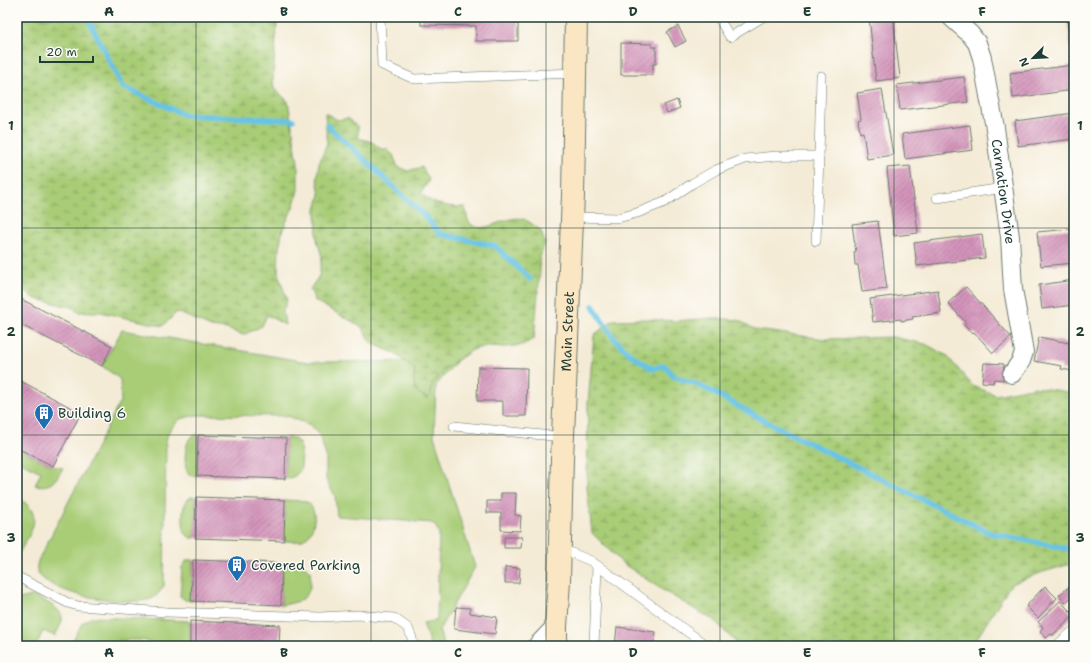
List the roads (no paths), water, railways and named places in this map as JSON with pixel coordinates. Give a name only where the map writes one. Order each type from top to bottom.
[{"type":"main road","name":"Main Street","points":[[556,636],[573,217],[576,17]]},
{"type":"street","name":"Carnation Drive","points":[[951,17],[974,38],[977,43],[982,58],[995,128],[1010,236],[1014,289],[1024,352],[1021,361],[1012,374]]},
{"type":"street","points":[[537,646],[556,636]]},
{"type":"lane","points":[[380,17],[382,65],[414,79],[576,74]]},
{"type":"lane","points":[[718,17],[730,37],[763,17]]},
{"type":"lane","points":[[816,241],[821,76]]},
{"type":"lane","points":[[573,217],[618,218],[637,213],[665,202],[693,183],[716,170],[745,159],[776,156],[819,156]]},
{"type":"lane","points":[[937,198],[1003,188]]},
{"type":"lane","points":[[454,426],[563,437]]},
{"type":"lane","points":[[560,548],[591,561],[705,645]]},
{"type":"lane","points":[[594,646],[597,566]]},
{"type":"lane","points":[[18,577],[68,603],[78,606],[174,612],[320,617],[358,615],[394,618],[408,628],[413,646]]},
{"type":"lane","points":[[1056,646],[1065,642],[1072,632],[1074,632]]},
{"type":"waterway","points":[[87,17],[123,87],[185,115],[293,120]]},
{"type":"waterway","points":[[327,125],[426,217],[440,234],[495,246],[530,279]]},
{"type":"waterway","points":[[593,306],[613,337],[631,355],[653,369],[664,365],[673,376],[696,384],[759,418],[990,533],[1074,550]]},
{"type":"place","name":"Building 6","points":[[44,430]]},
{"type":"place","name":"Covered Parking","points":[[237,582]]}]
